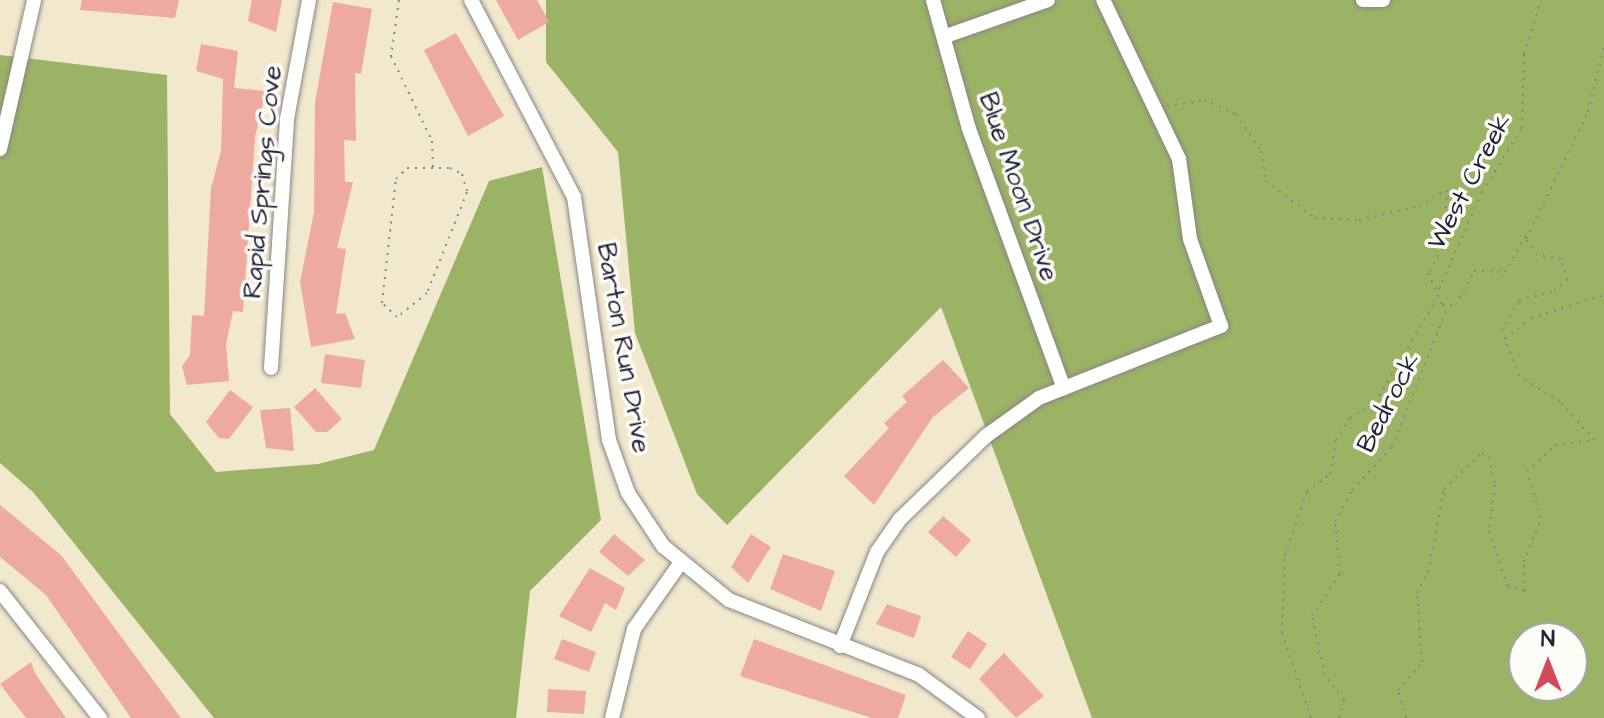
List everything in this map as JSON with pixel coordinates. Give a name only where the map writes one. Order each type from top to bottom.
[{"type":"street","points":[[0,149],[34,0]]},
{"type":"street","name":"Rapid Springs Cove","points":[[271,368],[287,119],[309,0]]},
{"type":"street","name":"Barton Run Drive","points":[[471,0],[574,197],[609,440],[628,493],[679,565],[756,614],[919,675],[978,718]]},
{"type":"street","name":"Blue Moon Drive","points":[[933,0],[946,36],[969,129],[1064,388]]},
{"type":"street","points":[[946,36],[1048,0]]},
{"type":"street","points":[[840,646],[877,552],[899,520],[986,436],[1064,388],[1221,326],[1190,239],[1179,159],[1103,0]]},
{"type":"street","points":[[1363,0],[1383,0]]},
{"type":"street","points":[[612,718],[634,629],[679,565]]},
{"type":"street","points":[[0,591],[100,718]]},
{"type":"path","points":[[399,0],[391,56],[432,141],[433,168]]},
{"type":"path","name":"West Creek","points":[[1436,300],[1482,192],[1522,128],[1524,54],[1541,0]]},
{"type":"path","points":[[1311,718],[1282,633],[1285,555],[1307,492],[1330,474],[1336,440],[1350,418],[1375,403],[1436,300],[1456,305],[1474,271],[1505,272],[1569,158],[1603,69],[1604,47]]},
{"type":"path","points":[[1167,106],[1204,100],[1236,114],[1261,151],[1266,181],[1315,218],[1359,220],[1419,206],[1447,190],[1442,248],[1428,273],[1439,291]]},
{"type":"path","points":[[407,168],[433,168],[462,174],[467,192],[427,293],[397,317],[382,303],[396,179],[407,168]]},
{"type":"path","points":[[1406,718],[1398,690],[1419,673],[1417,593],[1428,572],[1444,489],[1482,453],[1489,457],[1495,485],[1489,531],[1507,586],[1525,591],[1524,562],[1540,530],[1527,472],[1555,445],[1595,440],[1560,402],[1519,376],[1504,340],[1519,300],[1554,291],[1567,280],[1565,263],[1537,255],[1527,235]]},
{"type":"path","points":[[1504,340],[1531,318],[1604,295]]},
{"type":"path","name":"Bedrock","points":[[1339,718],[1344,700],[1325,675],[1312,616],[1340,574],[1335,522],[1352,490],[1392,447],[1435,352],[1448,305]]},
{"type":"green space","points":[[546,0],[1604,0],[1604,718],[1092,718],[941,307],[727,525],[697,494],[635,333],[618,152],[546,62]]},
{"type":"green space","points":[[0,55],[167,75],[170,414],[216,472],[318,464],[374,450],[489,181],[542,167],[601,520],[530,591],[516,718],[214,718],[33,492],[0,463]]},
{"type":"building","points":[[82,0],[179,0],[175,18],[80,10]]},
{"type":"building","points":[[252,0],[282,0],[276,32],[248,21]]},
{"type":"building","points":[[496,0],[537,0],[549,22],[518,40]]},
{"type":"building","points":[[333,2],[372,9],[361,74],[355,73],[356,141],[344,140],[345,182],[353,182],[337,248],[346,249],[336,314],[345,313],[355,339],[311,347],[300,282],[314,212],[315,102]]},
{"type":"building","points":[[456,33],[504,116],[468,136],[424,50]]},
{"type":"building","points":[[201,44],[238,51],[234,88],[266,91],[255,137],[243,312],[233,311],[226,344],[229,381],[187,385],[182,366],[190,355],[192,315],[204,316],[211,188],[221,151],[223,79],[196,71]]},
{"type":"building","points":[[325,354],[365,360],[361,388],[321,383]]},
{"type":"building","points":[[943,360],[969,388],[933,417],[874,505],[844,476],[889,428],[884,423],[907,402],[902,396]]},
{"type":"building","points":[[315,388],[342,419],[327,432],[316,432],[294,407]]},
{"type":"building","points":[[230,390],[253,407],[229,439],[219,438],[206,422]]},
{"type":"building","points":[[290,408],[294,451],[266,448],[260,410]]},
{"type":"building","points":[[0,505],[61,555],[181,718],[131,718],[46,595],[0,557]]},
{"type":"building","points":[[943,516],[971,540],[956,557],[928,532]]},
{"type":"building","points":[[614,534],[645,560],[628,576],[599,552]]},
{"type":"building","points":[[751,534],[771,547],[748,583],[731,567]]},
{"type":"building","points":[[783,554],[835,571],[821,611],[770,589]]},
{"type":"building","points":[[590,568],[625,588],[616,610],[605,603],[591,632],[559,616]]},
{"type":"building","points":[[887,604],[921,616],[914,638],[876,624]]},
{"type":"building","points":[[968,631],[987,644],[970,669],[951,657]]},
{"type":"building","points":[[562,639],[596,652],[589,672],[554,659]]},
{"type":"building","points":[[754,639],[906,695],[898,718],[872,718],[740,676]]},
{"type":"building","points":[[1004,653],[1044,696],[1016,718],[979,679]]},
{"type":"building","points":[[31,662],[35,673],[66,718],[26,718],[0,684]]},
{"type":"building","points":[[548,689],[586,691],[584,714],[547,712]]}]
